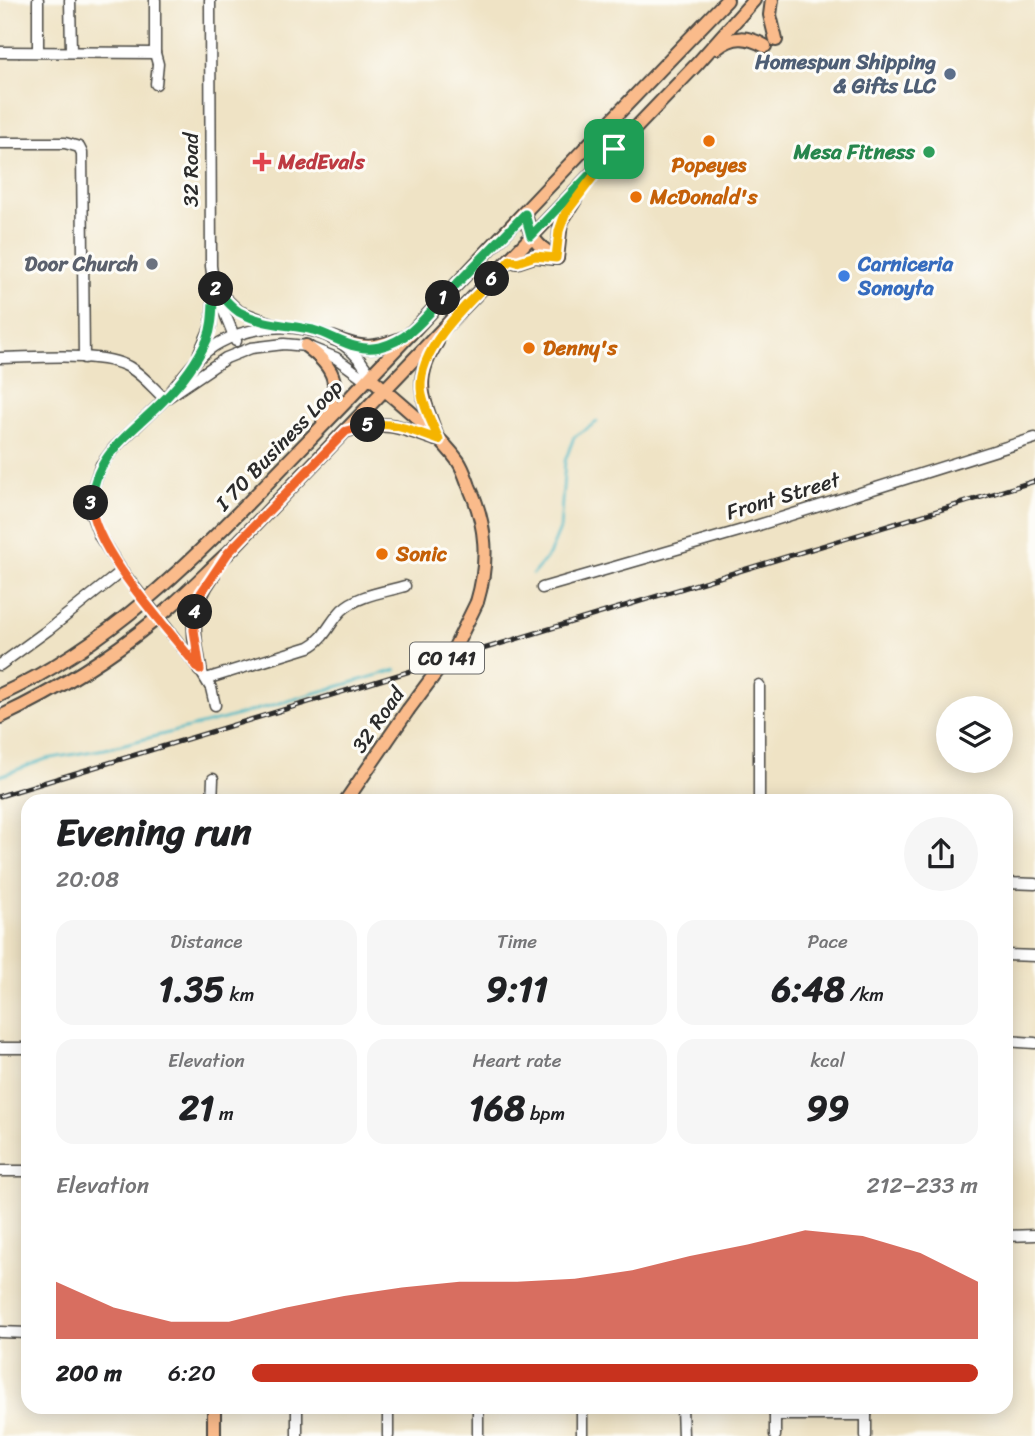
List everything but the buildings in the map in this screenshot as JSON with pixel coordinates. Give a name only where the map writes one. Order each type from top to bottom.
[{"type":"main road","name":"I 70 Business Loop","points":[[0,695],[90,644],[146,602],[224,529],[371,378],[727,0]]},
{"type":"main road","name":"I 70 Business Loop","points":[[0,717],[83,671],[158,618],[228,553],[386,391],[697,64],[754,0]]},
{"type":"main road","points":[[697,64],[722,44],[738,38],[771,43],[772,0]]},
{"type":"main road","points":[[556,258],[559,231],[565,214],[614,149]]},
{"type":"main road","points":[[525,214],[531,236],[556,258]]},
{"type":"main road","points":[[510,260],[517,262],[535,256],[556,258]]},
{"type":"main road","points":[[439,440],[422,396],[421,379],[426,362],[454,317]]},
{"type":"main road","points":[[333,338],[357,347],[372,348],[408,337]]},
{"type":"main road","points":[[306,346],[328,365],[335,386],[330,407],[308,442]]},
{"type":"main road","name":"32 Road","points":[[350,794],[455,647],[477,602],[486,550],[482,519],[459,462],[439,440],[371,378]]},
{"type":"main road","points":[[346,431],[371,424],[390,424],[439,440]]},
{"type":"main road","points":[[203,675],[194,630],[195,610],[201,593],[228,553]]},
{"type":"main road","points":[[214,1414],[214,1436]]},
{"type":"street","points":[[38,0],[38,51]]},
{"type":"street","points":[[70,0],[71,51]]},
{"type":"street","points":[[155,0],[155,53],[158,64],[156,84]]},
{"type":"street","name":"32 Road","points":[[210,0],[210,254],[214,287],[241,351]]},
{"type":"street","points":[[0,52],[155,53]]},
{"type":"street","points":[[0,143],[65,143],[79,147],[83,161],[84,358]]},
{"type":"street","points":[[214,287],[239,312],[284,327]]},
{"type":"street","points":[[191,367],[210,331],[214,287]]},
{"type":"street","name":"32 Road","points":[[215,705],[203,675],[122,571],[100,537],[92,516],[95,477],[114,448],[165,399],[191,367],[208,350],[233,336],[259,328],[310,330],[333,338],[362,360],[371,378]]},
{"type":"street","name":"32 Road","points":[[165,399],[214,365],[241,351],[274,344],[306,346],[335,358],[362,377],[371,378]]},
{"type":"street","points":[[0,358],[84,358],[113,361],[128,366],[165,399]]},
{"type":"street","name":"Front Street","points":[[542,588],[1035,438]]},
{"type":"street","points":[[0,665],[122,571]]},
{"type":"street","points":[[203,675],[309,647],[317,643],[339,613],[351,603],[405,586]]},
{"type":"street","points":[[759,685],[759,794]]},
{"type":"street","points":[[212,794],[213,779]]},
{"type":"street","points":[[1013,883],[1035,884]]},
{"type":"street","points":[[1013,956],[1035,956]]},
{"type":"street","points":[[1013,1041],[1035,1043]]},
{"type":"street","points":[[0,1048],[21,1048]]},
{"type":"street","points":[[0,1171],[21,1171]]},
{"type":"street","points":[[1013,1236],[1035,1236]]},
{"type":"street","points":[[0,1332],[21,1333]]},
{"type":"street","points":[[297,1414],[297,1436]]},
{"type":"street","points":[[388,1414],[388,1436]]},
{"type":"street","points":[[478,1414],[478,1436]]},
{"type":"street","points":[[582,1414],[582,1436]]},
{"type":"street","points":[[682,1414],[683,1436]]},
{"type":"street","points":[[775,1414],[775,1436]]},
{"type":"street","points":[[866,1414],[866,1436]]},
{"type":"waterway","points":[[533,574],[549,555],[560,529],[565,461],[574,437],[597,422]]},
{"type":"waterway","points":[[0,776],[46,759],[105,749],[224,719],[396,670]]},
{"type":"railway","points":[[0,796],[1035,481]]},
{"type":"place","name":"Homespun Shipping & Gifts LLC","points":[[950,74]]},
{"type":"place","name":"Popeyes","points":[[709,141]]},
{"type":"place","name":"Mesa Fitness","points":[[929,152]]},
{"type":"place","name":"MedEvals","points":[[262,162]]},
{"type":"place","name":"McDonald's","points":[[636,197]]},
{"type":"place","name":"Door Church","points":[[152,264]]},
{"type":"place","name":"Carniceria Sonoyta","points":[[844,276]]},
{"type":"place","name":"Denny's","points":[[529,348]]},
{"type":"place","name":"Sonic","points":[[382,554]]},
{"type":"route","points":[[614,149],[565,214],[559,231],[556,258],[535,256],[517,262],[510,260],[454,317],[433,348],[423,371],[421,388],[439,440],[390,424],[371,424],[346,431],[228,553],[201,593],[195,610],[193,622],[200,670],[107,550],[95,527],[91,506],[95,477],[101,465],[114,448],[165,399],[201,351],[211,326],[214,287],[239,312],[257,319],[321,333],[357,347],[386,345],[408,337],[525,214],[531,236],[614,149]]}]
